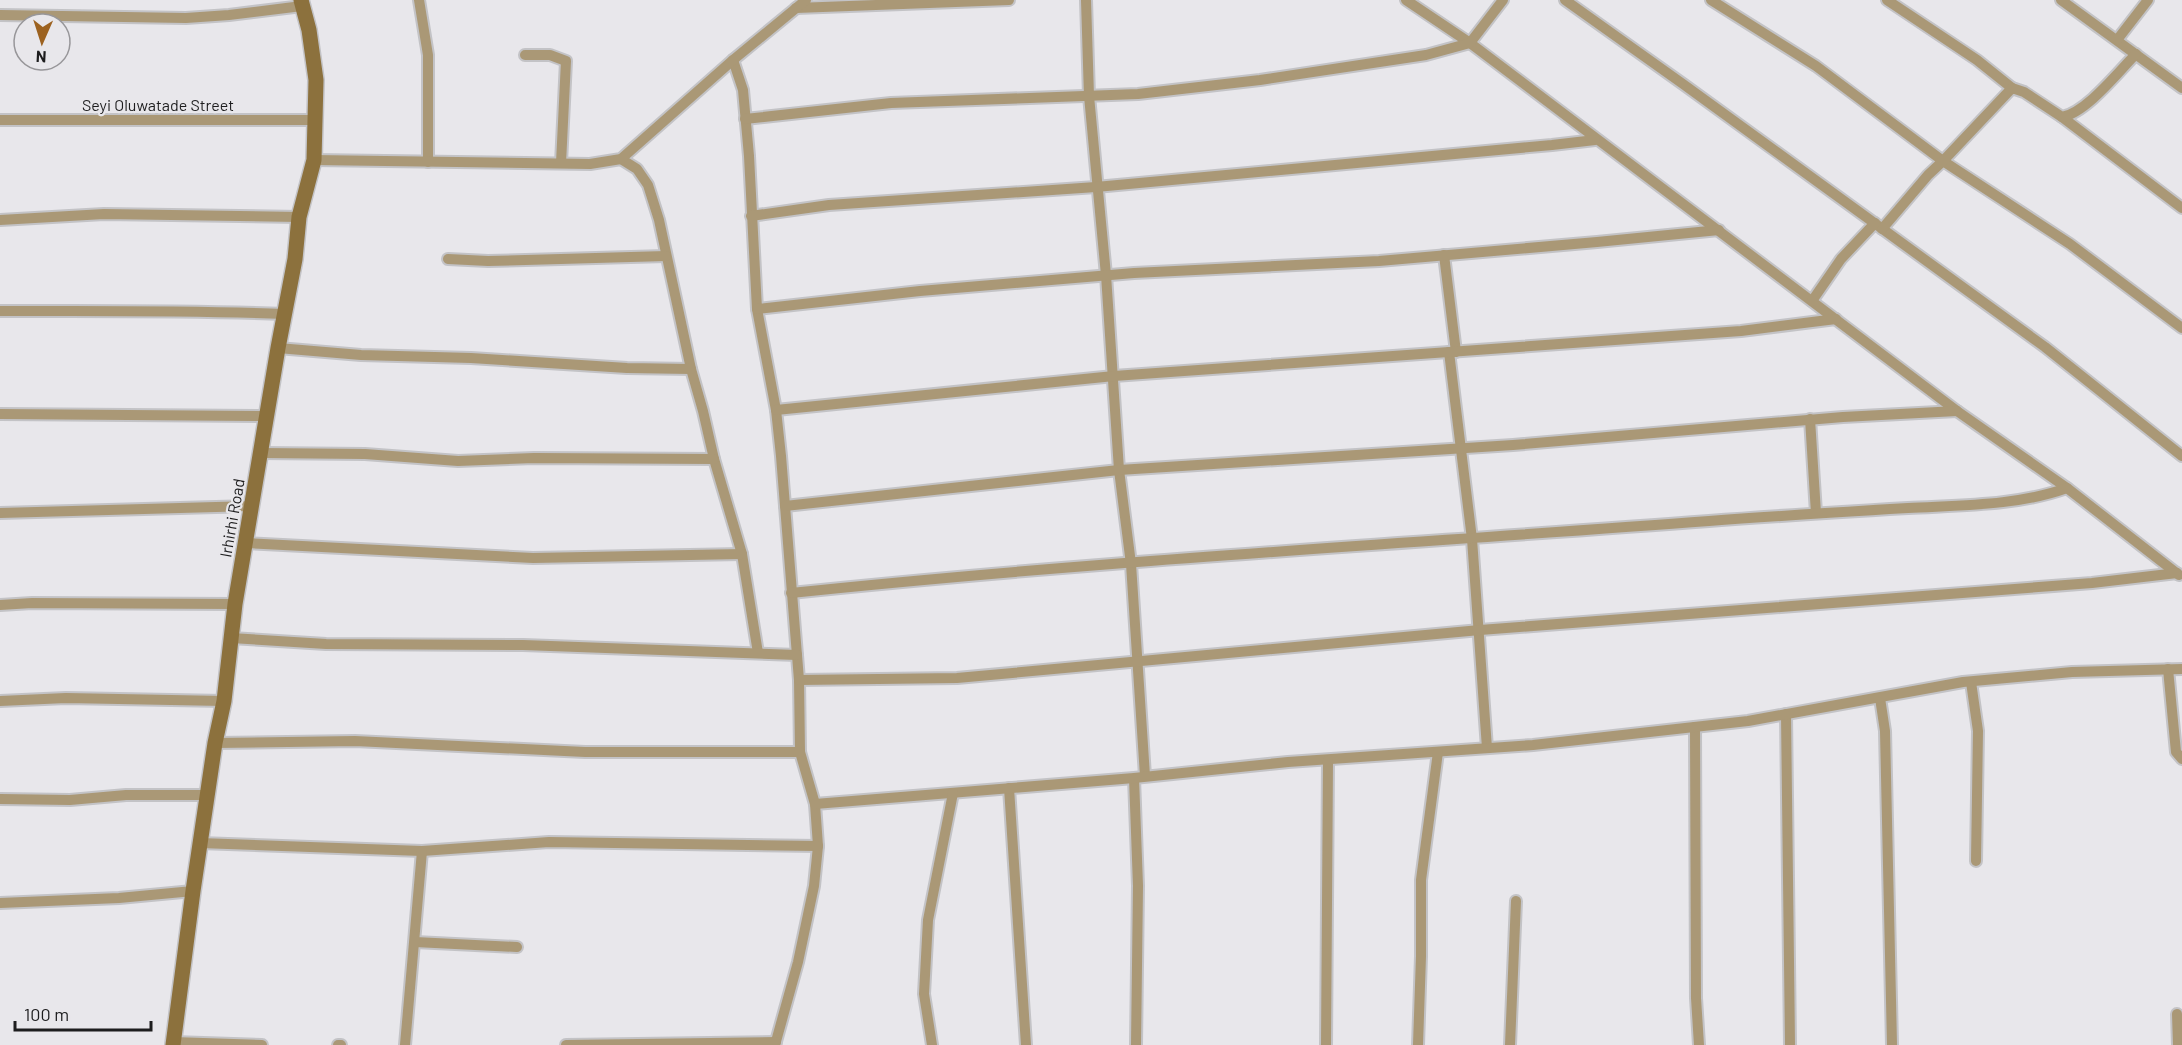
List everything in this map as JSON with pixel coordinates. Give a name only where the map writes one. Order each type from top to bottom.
[{"type":"street","points":[[419,0],[428,55],[428,162]]},
{"type":"street","points":[[314,160],[604,163],[621,159],[733,60],[806,0]]},
{"type":"street","points":[[795,8],[1009,0]]},
{"type":"street","points":[[1086,0],[1089,96],[1106,275],[1119,470],[1131,564],[1145,776]]},
{"type":"street","points":[[1406,0],[1470,43],[1595,140],[1719,230],[1957,411],[2067,488],[2180,575]]},
{"type":"street","points":[[745,118],[891,103],[1138,94],[1260,80],[1426,54],[1470,43],[1503,0]]},
{"type":"street","points":[[1565,0],[2045,347],[2182,456]]},
{"type":"street","points":[[1711,0],[1816,66],[1943,161],[2070,244],[2182,328]]},
{"type":"street","points":[[1887,0],[1977,60],[2012,88],[2024,92],[2062,117],[2182,208]]},
{"type":"street","points":[[2061,0],[2182,88]]},
{"type":"street","points":[[2117,40],[2148,0]]},
{"type":"street","points":[[0,15],[186,18],[229,15],[302,3]]},
{"type":"street","name":"Irhirhi Road","points":[[173,1043],[200,843],[215,743],[224,701],[235,604],[295,259],[299,217],[314,160],[316,80],[309,30],[302,3]]},
{"type":"street","points":[[2062,117],[2070,115],[2088,102],[2136,54]]},
{"type":"street","points":[[525,55],[550,55],[566,61],[561,163]]},
{"type":"street","points":[[566,1045],[776,1043],[798,962],[814,886],[818,846],[815,804],[800,752],[799,680],[776,410],[757,309],[743,90],[733,60]]},
{"type":"street","points":[[1812,301],[1841,259],[1878,226],[2012,88]]},
{"type":"street","name":"Seyi Oluwatade Street","points":[[0,120],[316,120]]},
{"type":"street","points":[[751,216],[829,206],[1096,187],[1552,146],[1595,140]]},
{"type":"street","points":[[621,159],[637,169],[648,185],[658,220],[691,369],[742,554],[758,653]]},
{"type":"street","points":[[0,220],[104,214],[299,217]]},
{"type":"street","points":[[757,309],[920,291],[1106,275],[1379,261],[1719,230]]},
{"type":"street","points":[[1444,255],[1480,630],[1487,748]]},
{"type":"street","points":[[448,259],[488,261],[666,256]]},
{"type":"street","points":[[0,311],[200,310],[285,314]]},
{"type":"street","points":[[776,410],[1114,376],[1741,331],[1836,319]]},
{"type":"street","points":[[278,348],[361,355],[460,357],[627,368],[691,369]]},
{"type":"street","points":[[785,506],[1119,470],[1461,448],[1810,419],[1957,411]]},
{"type":"street","points":[[0,414],[266,416]]},
{"type":"street","points":[[1810,419],[1816,513]]},
{"type":"street","points":[[261,453],[365,454],[458,461],[534,458],[714,459]]},
{"type":"street","points":[[792,593],[1131,564],[1816,513],[1980,504],[2045,496],[2067,488]]},
{"type":"street","points":[[0,513],[252,506]]},
{"type":"street","points":[[246,543],[532,558],[742,554]]},
{"type":"street","points":[[799,680],[957,678],[1480,630],[2180,575]]},
{"type":"street","points":[[0,604],[235,604]]},
{"type":"street","points":[[231,638],[326,644],[523,645],[797,655]]},
{"type":"street","points":[[2168,669],[2176,752],[2182,759]]},
{"type":"street","points":[[815,804],[1134,778],[1328,759],[1487,748],[1695,727],[1786,714],[1971,682],[2072,672],[2182,669]]},
{"type":"street","points":[[1971,682],[1978,731],[1976,861]]},
{"type":"street","points":[[0,700],[66,698],[224,701]]},
{"type":"street","points":[[1880,698],[1886,742],[1892,1045]]},
{"type":"street","points":[[1786,714],[1790,1045]]},
{"type":"street","points":[[1695,727],[1696,998],[1699,1045]]},
{"type":"street","points":[[215,743],[355,741],[585,752],[800,752]]},
{"type":"street","points":[[1418,1045],[1422,956],[1421,880],[1438,752]]},
{"type":"street","points":[[1326,1045],[1328,759]]},
{"type":"street","points":[[1134,778],[1138,886],[1137,1045]]},
{"type":"street","points":[[1009,788],[1026,1045]]},
{"type":"street","points":[[932,1045],[924,994],[928,920],[953,792]]},
{"type":"street","points":[[0,799],[70,800],[126,795],[208,795]]},
{"type":"street","points":[[200,843],[422,851],[549,842],[818,846]]},
{"type":"street","points":[[405,1045],[422,851]]},
{"type":"street","points":[[0,903],[118,898],[193,891]]},
{"type":"street","points":[[1510,1045],[1516,901]]},
{"type":"street","points":[[415,942],[517,947]]},
{"type":"street","points":[[2177,1014],[2178,1045]]},
{"type":"street","points":[[173,1043],[262,1045]]}]
